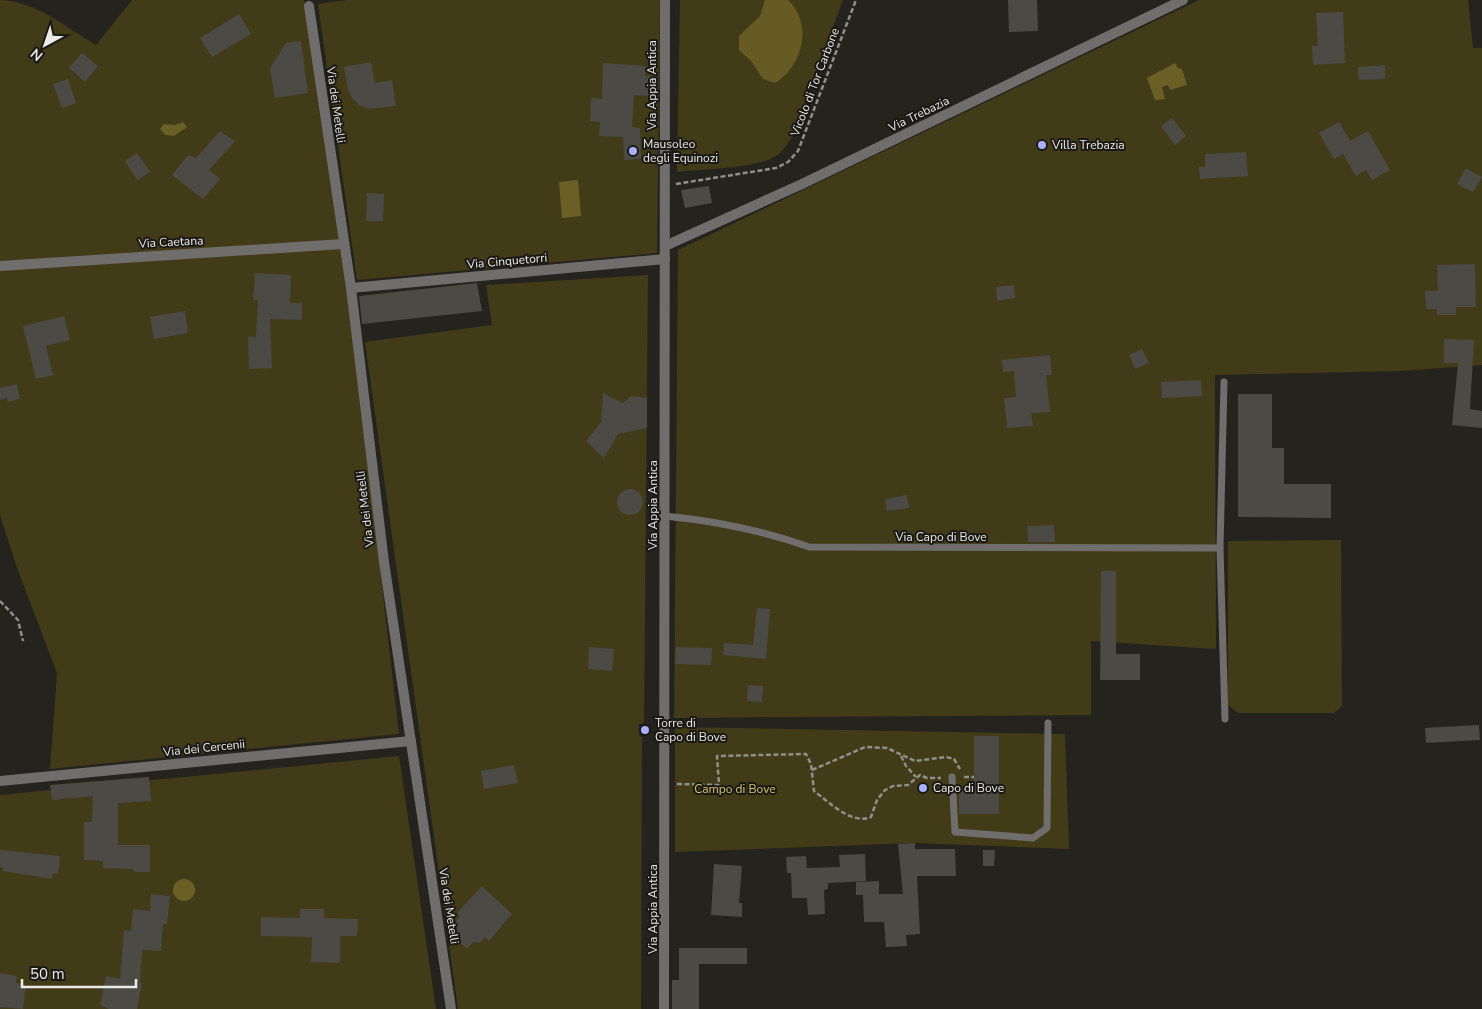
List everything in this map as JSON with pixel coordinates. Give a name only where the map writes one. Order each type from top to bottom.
[{"type":"street","name":"Via Appia Antica","points":[[664,1009],[665,0]]},
{"type":"street","name":"Via Trebazia","points":[[665,246],[791,190],[1183,0]]},
{"type":"street","name":"Via dei Metelli","points":[[309,6],[351,288],[384,562],[451,1009]]},
{"type":"street","name":"Via Caetana","points":[[0,266],[343,244]]},
{"type":"street","name":"Via Cinquetorri","points":[[351,288],[665,259]]},
{"type":"street","name":"Via dei Cercenii","points":[[0,781],[411,741]]},
{"type":"lane","points":[[1224,382],[1220,548],[1225,719]]},
{"type":"lane","name":"Via Capo di Bove","points":[[665,516],[729,524],[776,535],[809,548],[1220,548]]},
{"type":"lane","points":[[952,778],[955,832],[1033,838],[1048,828],[1048,723]]},
{"type":"path","name":"Vicolo di Tor Carbone","points":[[665,185],[776,168],[788,162],[798,151],[856,0]]},
{"type":"path","points":[[0,602],[18,620],[23,641]]},
{"type":"path","points":[[812,770],[865,747],[887,748],[915,761],[946,757],[954,759],[962,777]]},
{"type":"path","points":[[665,783],[719,785],[717,756],[806,754],[811,764],[814,791],[852,817],[862,820],[870,817],[877,800],[886,790],[893,786],[908,785],[916,777],[974,777]]},
{"type":"path","points":[[900,754],[906,766],[916,777]]},
{"type":"green space","points":[[0,0],[13,1],[38,10],[96,45],[132,0],[304,0],[343,244],[399,734],[50,769],[57,673],[17,568],[0,515]]},
{"type":"green space","points":[[347,0],[660,0],[657,253],[357,280],[318,4]]},
{"type":"green space","points":[[680,0],[843,0],[791,139],[776,156],[756,164],[677,172]]},
{"type":"green space","points":[[1199,0],[1468,0],[1473,48],[1482,48],[1482,365],[1402,371],[1215,375],[1216,649],[1091,641],[1091,715],[674,718],[678,250]]},
{"type":"green space","points":[[648,275],[644,723],[639,724],[639,736],[642,737],[641,1009],[458,1009],[365,342],[492,325],[486,285]]},
{"type":"green space","points":[[1341,540],[1342,706],[1334,713],[1238,713],[1228,705],[1228,541]]},
{"type":"green space","name":"Campo di Bove","points":[[675,727],[1065,734],[1069,849],[915,843],[675,852]]},
{"type":"green space","points":[[399,756],[436,1009],[0,1009],[0,795]]},
{"type":"shaded area","points":[[765,0],[788,0],[796,10],[802,32],[798,56],[785,76],[775,83],[763,79],[751,61],[739,50],[739,36],[760,16]]},
{"type":"shaded area","points":[[1175,63],[1178,68],[1182,69],[1187,85],[1170,90],[1168,85],[1162,87],[1165,99],[1155,100],[1147,78]]},
{"type":"shaded area","points":[[183,122],[187,127],[174,136],[165,135],[160,129],[164,124],[175,125]]},
{"type":"shaded area","points":[[578,180],[581,216],[562,218],[559,182]]},
{"type":"shaded area","points":[[184,879],[192,882],[195,890],[192,898],[184,901],[176,898],[173,890],[176,882]]},
{"type":"building","points":[[1008,0],[1037,0],[1038,31],[1009,32]]},
{"type":"building","points":[[1343,12],[1345,63],[1313,65],[1312,46],[1318,46],[1316,13]]},
{"type":"building","points":[[239,14],[251,34],[212,57],[200,38]]},
{"type":"building","points":[[301,41],[308,93],[275,98],[270,68],[286,43]]},
{"type":"building","points":[[82,53],[98,66],[85,82],[69,68]]},
{"type":"building","points":[[371,62],[375,83],[392,80],[396,106],[368,109],[359,105],[352,98],[348,89],[344,67]]},
{"type":"building","points":[[603,63],[646,66],[645,76],[655,77],[654,96],[634,95],[632,127],[640,128],[641,159],[624,160],[623,137],[599,136],[600,122],[590,121],[591,98],[602,99]]},
{"type":"building","points":[[1385,65],[1385,79],[1359,80],[1358,67]]},
{"type":"building","points":[[68,79],[76,103],[62,108],[53,84]]},
{"type":"building","points":[[1172,118],[1186,136],[1175,145],[1161,126]]},
{"type":"building","points":[[1339,122],[1350,141],[1368,131],[1390,170],[1372,180],[1366,170],[1356,176],[1343,154],[1334,159],[1319,133]]},
{"type":"building","points":[[220,131],[235,141],[209,170],[220,179],[203,199],[172,175],[188,155],[196,158]]},
{"type":"building","points":[[1246,152],[1248,176],[1200,179],[1199,167],[1205,167],[1205,154]]},
{"type":"building","points":[[137,153],[150,172],[137,180],[125,161]]},
{"type":"building","points":[[1466,168],[1482,177],[1473,192],[1457,184]]},
{"type":"building","points":[[709,186],[712,203],[685,208],[681,190]]},
{"type":"building","points":[[367,193],[384,194],[383,221],[366,221]]},
{"type":"building","points":[[1475,264],[1476,307],[1456,307],[1456,315],[1437,315],[1437,309],[1426,309],[1425,291],[1438,291],[1437,265]]},
{"type":"building","points":[[255,273],[291,275],[290,303],[302,303],[302,320],[270,319],[272,368],[249,369],[248,337],[256,337],[258,300],[253,300]]},
{"type":"building","points":[[477,283],[482,311],[362,324],[359,296]]},
{"type":"building","points":[[1014,285],[1015,298],[997,301],[996,287]]},
{"type":"building","points":[[185,311],[188,333],[154,339],[150,317]]},
{"type":"building","points":[[64,316],[70,340],[46,346],[53,375],[36,379],[23,326]]},
{"type":"building","points":[[1444,339],[1474,340],[1470,409],[1482,411],[1482,428],[1452,425],[1458,363],[1444,363]]},
{"type":"building","points":[[1142,349],[1149,363],[1135,369],[1129,355]]},
{"type":"building","points":[[1050,355],[1052,375],[1046,375],[1050,412],[1031,413],[1033,426],[1007,428],[1004,398],[1016,397],[1014,371],[1003,372],[1002,360]]},
{"type":"building","points":[[1201,380],[1202,396],[1162,398],[1161,382]]},
{"type":"building","points":[[17,384],[20,399],[8,402],[7,398],[0,400],[0,388]]},
{"type":"building","points":[[603,393],[623,403],[631,396],[647,398],[647,428],[618,434],[604,458],[586,441],[601,422]]},
{"type":"building","points":[[1238,394],[1272,394],[1272,448],[1284,448],[1284,484],[1331,484],[1331,518],[1238,517]]},
{"type":"building","points":[[630,489],[640,492],[643,502],[640,512],[630,515],[620,512],[617,502],[620,492]]},
{"type":"building","points":[[907,495],[909,508],[887,511],[885,499]]},
{"type":"building","points":[[1054,525],[1055,542],[1028,542],[1027,526]]},
{"type":"building","points":[[1101,571],[1116,571],[1116,654],[1140,654],[1140,680],[1100,680]]},
{"type":"building","points":[[757,608],[770,609],[766,659],[723,655],[724,643],[753,645]]},
{"type":"building","points":[[589,647],[614,649],[612,671],[588,669]]},
{"type":"building","points":[[676,647],[712,648],[711,665],[675,664]]},
{"type":"building","points":[[748,685],[763,686],[762,702],[747,701]]},
{"type":"building","points":[[1479,725],[1480,740],[1426,743],[1425,728]]},
{"type":"building","points":[[974,736],[999,736],[999,814],[959,814],[959,790],[974,790]]},
{"type":"building","points":[[514,765],[518,783],[484,789],[481,771]]},
{"type":"building","points":[[149,777],[151,801],[118,803],[118,845],[150,845],[150,872],[134,872],[134,869],[103,868],[103,861],[84,860],[84,822],[92,822],[93,796],[52,800],[50,785]]},
{"type":"building","points":[[915,843],[915,849],[955,849],[956,876],[917,876],[920,934],[906,935],[907,946],[886,947],[884,922],[864,922],[863,895],[856,895],[856,882],[879,881],[879,894],[903,894],[898,844]]},
{"type":"building","points":[[0,850],[60,856],[58,874],[53,873],[52,879],[3,871],[3,867],[0,867]]},
{"type":"building","points":[[983,850],[995,850],[994,866],[983,866]]},
{"type":"building","points":[[865,854],[866,881],[828,883],[828,889],[824,890],[825,914],[808,915],[807,898],[792,898],[791,873],[787,873],[786,857],[806,856],[807,868],[840,867],[839,855]]},
{"type":"building","points":[[714,864],[742,866],[739,903],[742,903],[742,917],[711,915]]},
{"type":"building","points":[[482,886],[512,914],[489,941],[485,937],[480,943],[473,942],[467,949],[453,937],[458,931],[456,921],[460,916],[457,913]]},
{"type":"building","points":[[151,894],[170,896],[167,924],[163,924],[161,951],[142,950],[140,983],[142,983],[137,1009],[109,1009],[100,1005],[106,976],[120,979],[124,930],[131,931],[133,909],[150,911]]},
{"type":"building","points":[[300,909],[324,909],[324,918],[358,919],[357,936],[340,936],[340,963],[311,962],[312,937],[261,936],[261,917],[300,918]]},
{"type":"building","points":[[679,948],[747,948],[747,964],[699,964],[699,1009],[672,1009],[672,980],[679,980]]},
{"type":"building","points":[[0,973],[17,976],[16,983],[26,985],[23,1009],[0,1007]]},
{"type":"place","name":"Villa Trebazia","points":[[1042,145]]},
{"type":"place","name":"Mausoleo degli Equinozi","points":[[633,151]]},
{"type":"place","name":"Torre di Capo di Bove","points":[[645,730]]},
{"type":"place","name":"Capo di Bove","points":[[923,788]]}]
